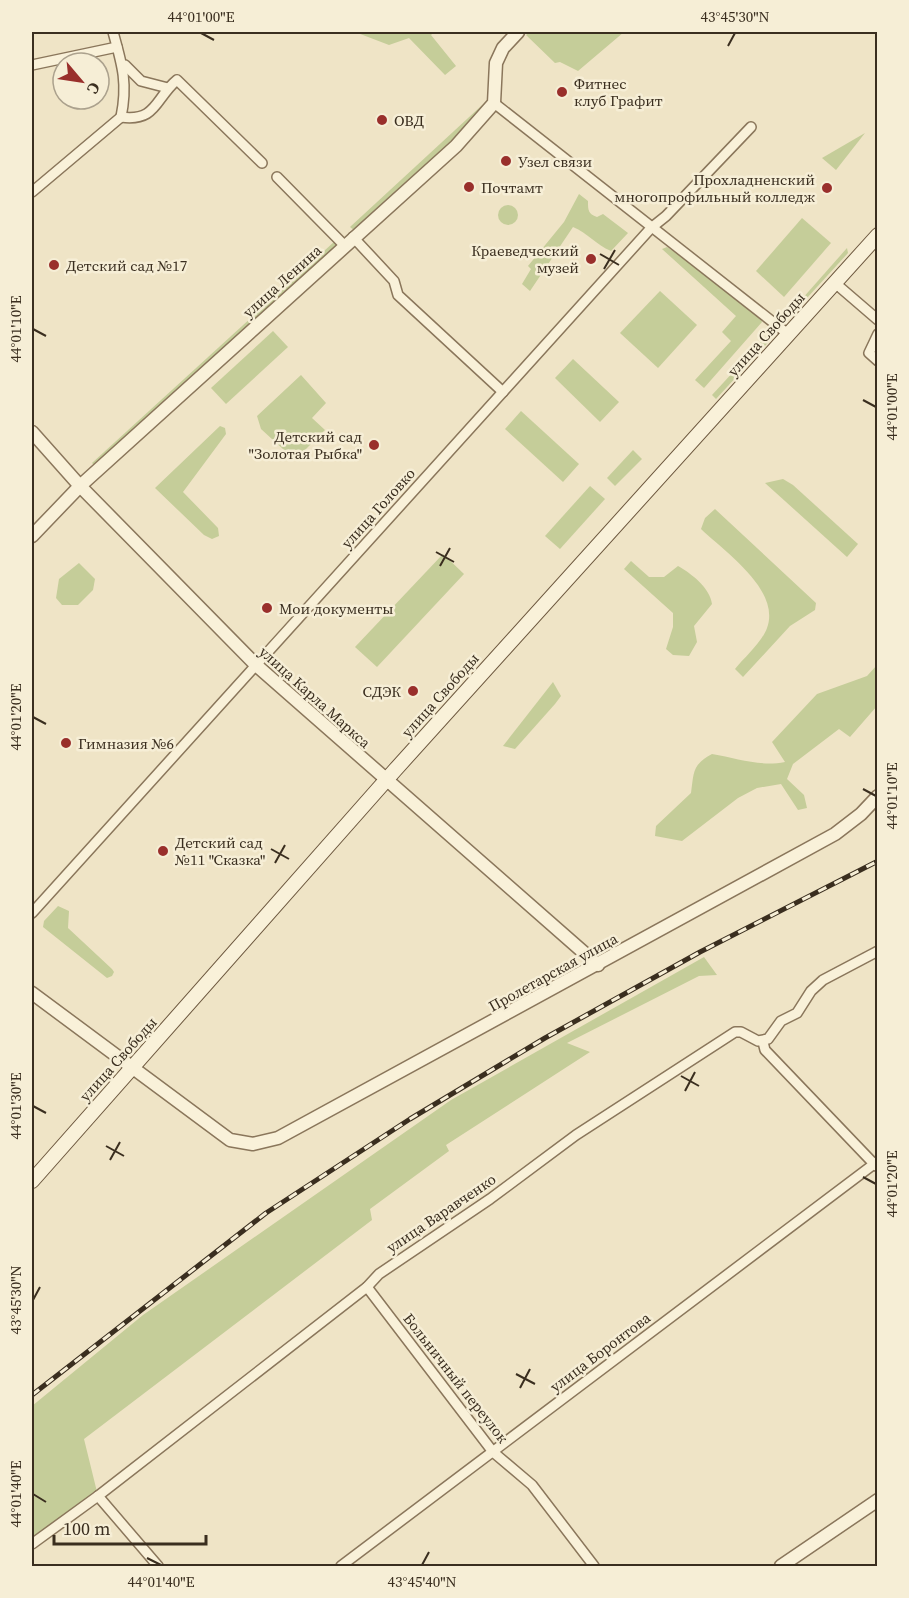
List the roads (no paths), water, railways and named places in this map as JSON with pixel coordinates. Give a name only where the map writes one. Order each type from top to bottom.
[{"type":"main road","name":"улица Свободы","points":[[32,1181],[386,780],[878,235]]},
{"type":"street","points":[[32,192],[121,117],[125,93],[123,63],[113,32]]},
{"type":"street","points":[[518,32],[503,48],[496,63],[494,103],[651,228],[722,279],[788,334]]},
{"type":"street","points":[[32,65],[117,47]]},
{"type":"street","points":[[123,63],[141,81],[168,88]]},
{"type":"street","points":[[121,117],[138,118],[147,114],[158,106],[168,88],[177,80],[262,163]]},
{"type":"street","name":"улица Ленина","points":[[32,536],[80,486],[348,241],[456,146],[494,103]]},
{"type":"street","name":"улица Головко","points":[[32,913],[651,228],[751,127]]},
{"type":"street","points":[[277,177],[394,281],[398,295],[503,392]]},
{"type":"street","points":[[835,283],[878,320]]},
{"type":"street","points":[[878,334],[869,353],[878,361]]},
{"type":"street","name":"улица Карла Маркса","points":[[32,432],[80,486],[256,665],[598,965]]},
{"type":"street","name":"Пролетарская улица","points":[[134,1067],[230,1140],[253,1144],[278,1138],[835,834],[861,814],[878,796]]},
{"type":"street","points":[[876,1164],[765,1050],[763,1042],[773,1034],[781,1021],[797,1013],[811,991],[823,980],[878,951]]},
{"type":"street","points":[[32,993],[134,1067]]},
{"type":"street","name":"улица Варавченко","points":[[32,1544],[98,1496],[367,1287],[379,1274],[490,1199],[576,1136],[735,1032],[741,1032],[763,1042]]},
{"type":"street","name":"улица Боронтова","points":[[341,1566],[876,1164]]},
{"type":"street","name":"Больничный переулок","points":[[367,1287],[494,1452],[532,1485],[594,1566]]},
{"type":"street","points":[[98,1496],[158,1566]]},
{"type":"street","points":[[781,1566],[878,1500]]},
{"type":"railway","points":[[32,1395],[266,1213],[410,1119],[545,1038],[700,952],[878,861]]},
{"type":"place","name":"Фитнес клуб Графит","points":[[562,92]]},
{"type":"place","name":"ОВД","points":[[382,120]]},
{"type":"place","name":"Узел связи","points":[[506,161]]},
{"type":"place","name":"Почтамт","points":[[469,187]]},
{"type":"place","name":"Прохладненский многопрофильный колледж","points":[[827,188]]},
{"type":"place","name":"Краеведческий музей","points":[[591,259]]},
{"type":"place","name":"Детский сад №17","points":[[54,265]]},
{"type":"place","name":"Детский сад \"Золотая Рыбка\"","points":[[374,445]]},
{"type":"place","name":"Мои документы","points":[[267,608]]},
{"type":"place","name":"СДЭК","points":[[413,691]]},
{"type":"place","name":"Гимназия №6","points":[[66,743]]},
{"type":"place","name":"Детский сад №11 \"Сказка\"","points":[[163,851]]}]
